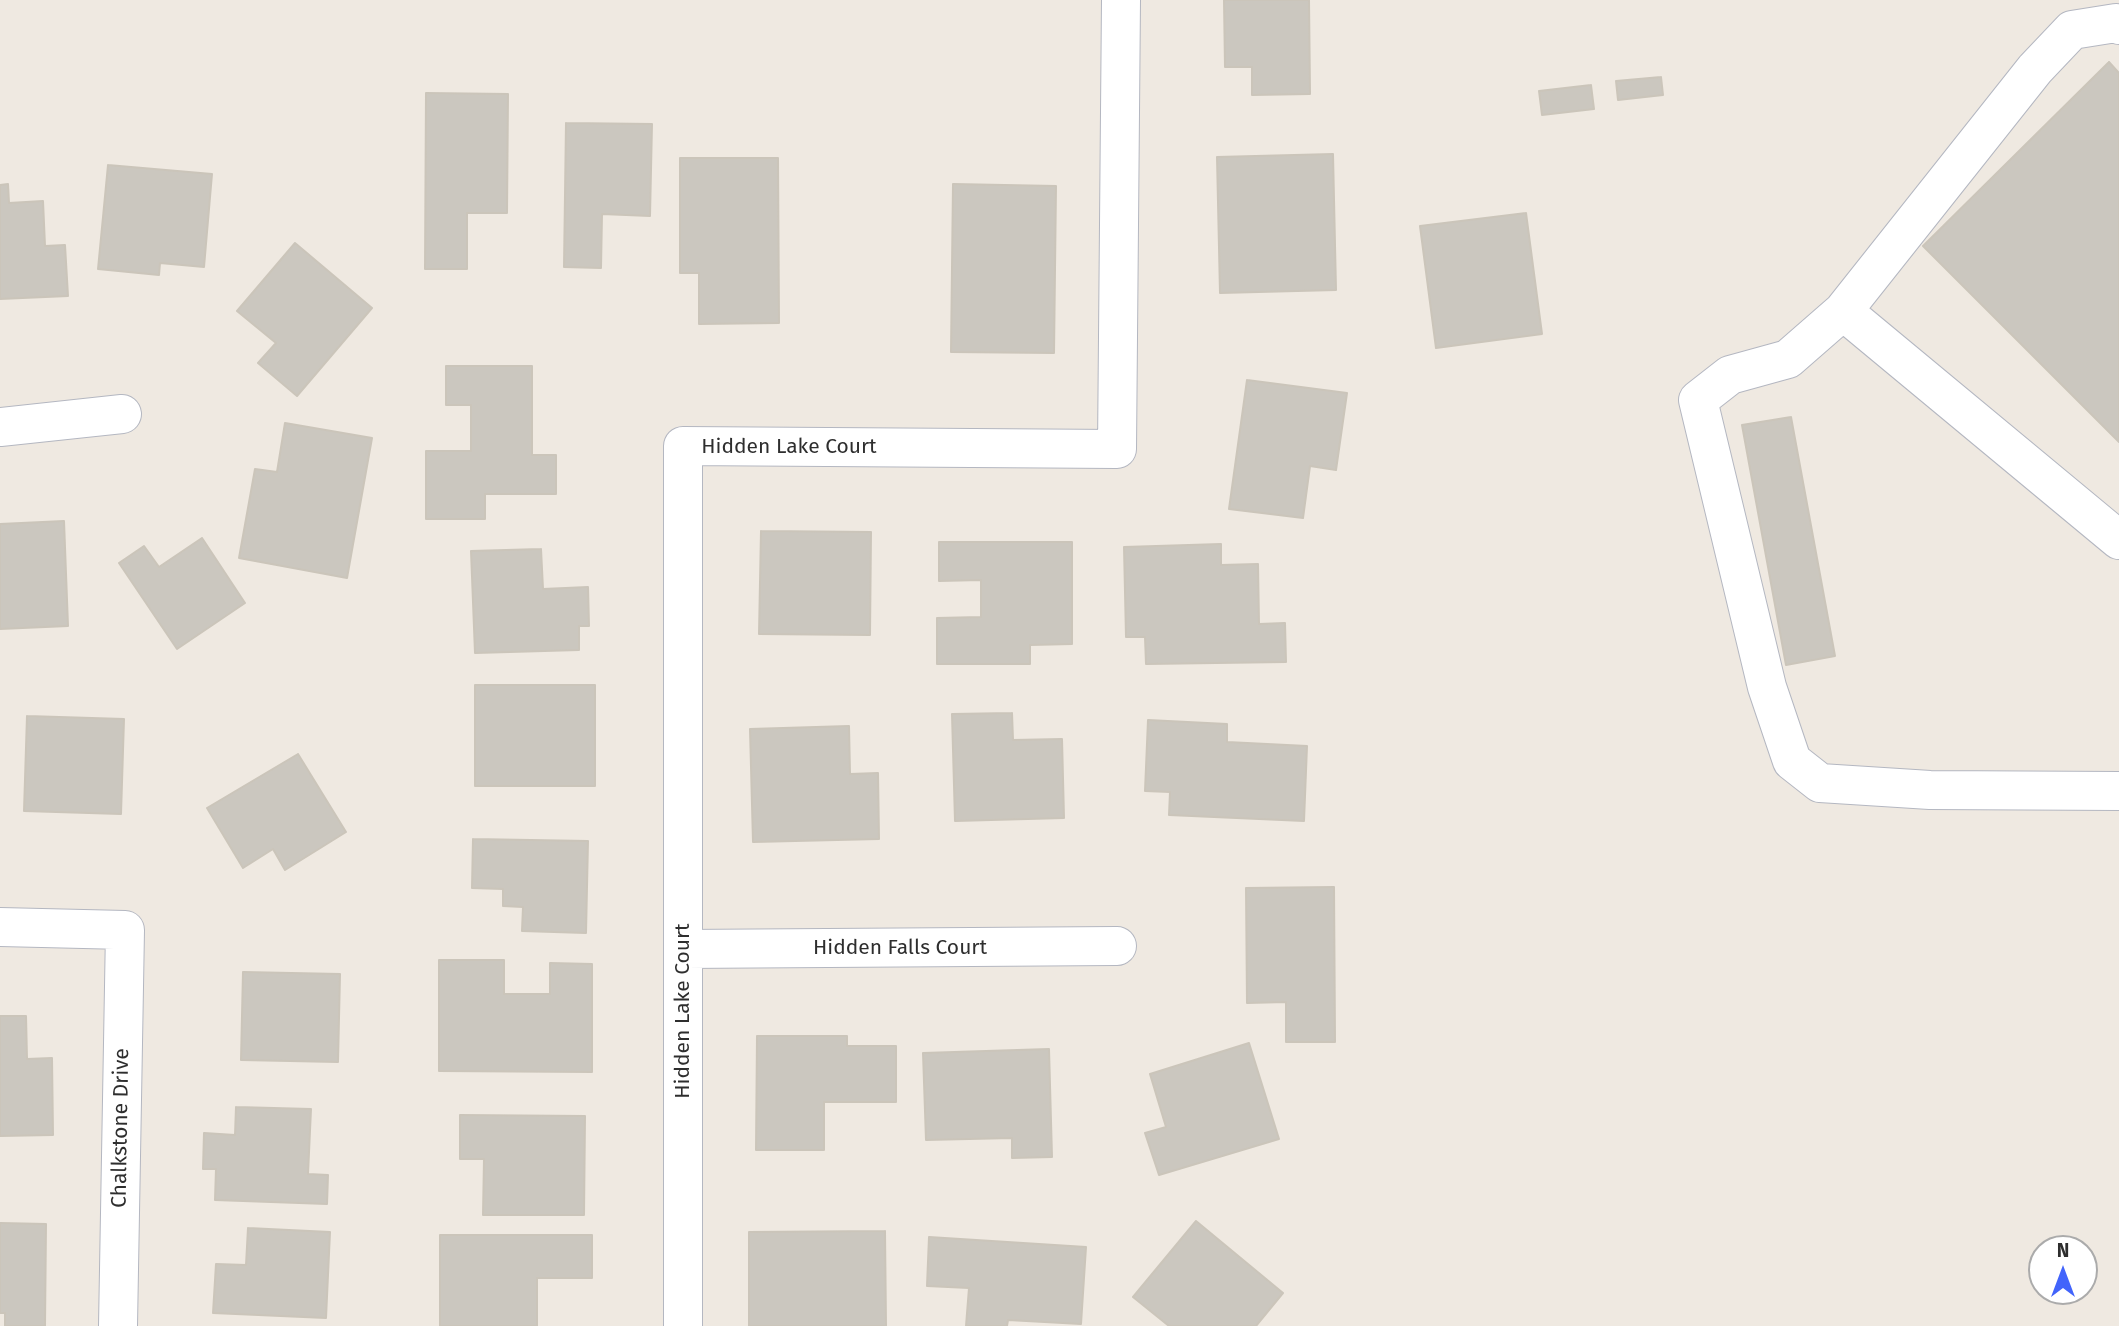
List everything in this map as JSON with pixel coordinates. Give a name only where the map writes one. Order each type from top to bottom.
[{"type":"street","name":"Hidden Lake Court","points":[[683,1326],[683,446],[1117,449],[1121,0]]},
{"type":"street","points":[[2119,25],[2116,23],[2072,30],[2035,69],[1843,311],[1788,359],[1730,375],[1698,400],[1767,687],[1792,761],[1820,783],[1930,790],[2119,791]]},
{"type":"street","points":[[1843,311],[2119,540]]},
{"type":"street","points":[[0,427],[122,414]]},
{"type":"street","name":"Chalkstone Drive","points":[[0,927],[125,930],[118,1326]]},
{"type":"street","name":"Hidden Falls Court","points":[[683,949],[1117,946]]},
{"type":"building","points":[[1224,0],[1309,0],[1310,94],[1252,95],[1252,67],[1225,67]]},
{"type":"building","points":[[2109,62],[2119,73],[2119,442],[1923,246]]},
{"type":"building","points":[[1661,77],[1663,95],[1618,100],[1616,81]]},
{"type":"building","points":[[1591,85],[1594,109],[1542,115],[1539,91]]},
{"type":"building","points":[[426,93],[508,94],[507,213],[467,213],[467,269],[425,269]]},
{"type":"building","points":[[566,123],[652,124],[650,216],[602,214],[601,268],[564,267]]},
{"type":"building","points":[[1333,154],[1336,290],[1220,293],[1217,157]]},
{"type":"building","points":[[680,158],[778,158],[779,323],[699,324],[699,273],[680,273]]},
{"type":"building","points":[[108,165],[212,174],[204,267],[160,263],[159,275],[98,269]]},
{"type":"building","points":[[8,184],[9,203],[43,201],[45,246],[65,245],[68,296],[0,299],[0,185]]},
{"type":"building","points":[[953,184],[1056,186],[1054,353],[951,352]]},
{"type":"building","points":[[1526,213],[1542,334],[1436,348],[1420,226]]},
{"type":"building","points":[[295,243],[372,308],[297,396],[258,363],[276,343],[237,311]]},
{"type":"building","points":[[446,366],[532,366],[532,455],[556,455],[556,494],[485,494],[485,519],[426,519],[426,451],[471,451],[471,405],[446,405]]},
{"type":"building","points":[[1247,380],[1347,393],[1336,470],[1310,466],[1303,518],[1229,509]]},
{"type":"building","points":[[1791,417],[1835,656],[1786,665],[1742,425]]},
{"type":"building","points":[[285,423],[372,438],[347,578],[239,558],[255,469],[277,472]]},
{"type":"building","points":[[64,521],[68,626],[0,629],[0,524]]},
{"type":"building","points":[[761,531],[871,532],[870,635],[759,634]]},
{"type":"building","points":[[202,538],[245,603],[177,649],[119,563],[144,546],[159,567]]},
{"type":"building","points":[[939,542],[1072,542],[1072,644],[1030,645],[1030,664],[937,664],[937,618],[981,617],[981,580],[939,581]]},
{"type":"building","points":[[1221,544],[1221,565],[1258,564],[1259,624],[1285,623],[1286,662],[1146,664],[1145,637],[1126,637],[1124,547]]},
{"type":"building","points":[[541,549],[543,589],[588,587],[589,626],[579,626],[579,650],[475,653],[471,551]]},
{"type":"building","points":[[475,685],[595,685],[595,786],[475,786]]},
{"type":"building","points":[[1012,713],[1013,740],[1062,739],[1064,818],[955,821],[952,714]]},
{"type":"building","points":[[27,716],[124,719],[121,814],[24,811]]},
{"type":"building","points":[[1148,720],[1227,724],[1227,742],[1307,746],[1304,821],[1169,815],[1170,792],[1145,791]]},
{"type":"building","points":[[849,726],[850,774],[878,773],[879,839],[753,842],[750,729]]},
{"type":"building","points":[[298,754],[346,832],[285,870],[273,849],[243,868],[207,808]]},
{"type":"building","points":[[473,839],[588,841],[586,933],[522,931],[523,907],[503,906],[503,889],[472,888]]},
{"type":"building","points":[[1334,887],[1335,1042],[1286,1042],[1286,1002],[1247,1003],[1246,888]]},
{"type":"building","points":[[439,960],[504,960],[504,994],[550,994],[550,963],[592,964],[592,1072],[439,1071]]},
{"type":"building","points":[[243,972],[340,974],[338,1062],[241,1060]]},
{"type":"building","points":[[0,1016],[26,1016],[27,1059],[52,1058],[53,1135],[0,1136]]},
{"type":"building","points":[[757,1036],[847,1036],[847,1046],[896,1046],[896,1102],[824,1102],[824,1150],[756,1150]]},
{"type":"building","points":[[1249,1043],[1279,1139],[1159,1175],[1145,1133],[1166,1127],[1150,1074]]},
{"type":"building","points":[[1049,1049],[1052,1157],[1012,1158],[1012,1138],[926,1140],[923,1053]]},
{"type":"building","points":[[236,1107],[311,1109],[308,1174],[328,1175],[327,1204],[215,1200],[216,1169],[203,1169],[204,1133],[235,1135]]},
{"type":"building","points":[[460,1115],[585,1116],[584,1215],[483,1215],[484,1159],[460,1159]]},
{"type":"building","points":[[1196,1221],[1283,1293],[1256,1326],[1169,1326],[1133,1297]]},
{"type":"building","points":[[0,1223],[46,1224],[45,1326],[5,1326],[5,1313],[0,1313]]},
{"type":"building","points":[[248,1228],[330,1232],[326,1318],[213,1313],[216,1264],[246,1265]]},
{"type":"building","points":[[885,1231],[886,1326],[749,1326],[749,1232]]},
{"type":"building","points":[[440,1235],[592,1235],[592,1278],[537,1278],[537,1326],[440,1326]]},
{"type":"building","points":[[929,1237],[1086,1247],[1081,1324],[1008,1320],[1007,1326],[966,1326],[969,1288],[927,1286]]}]
